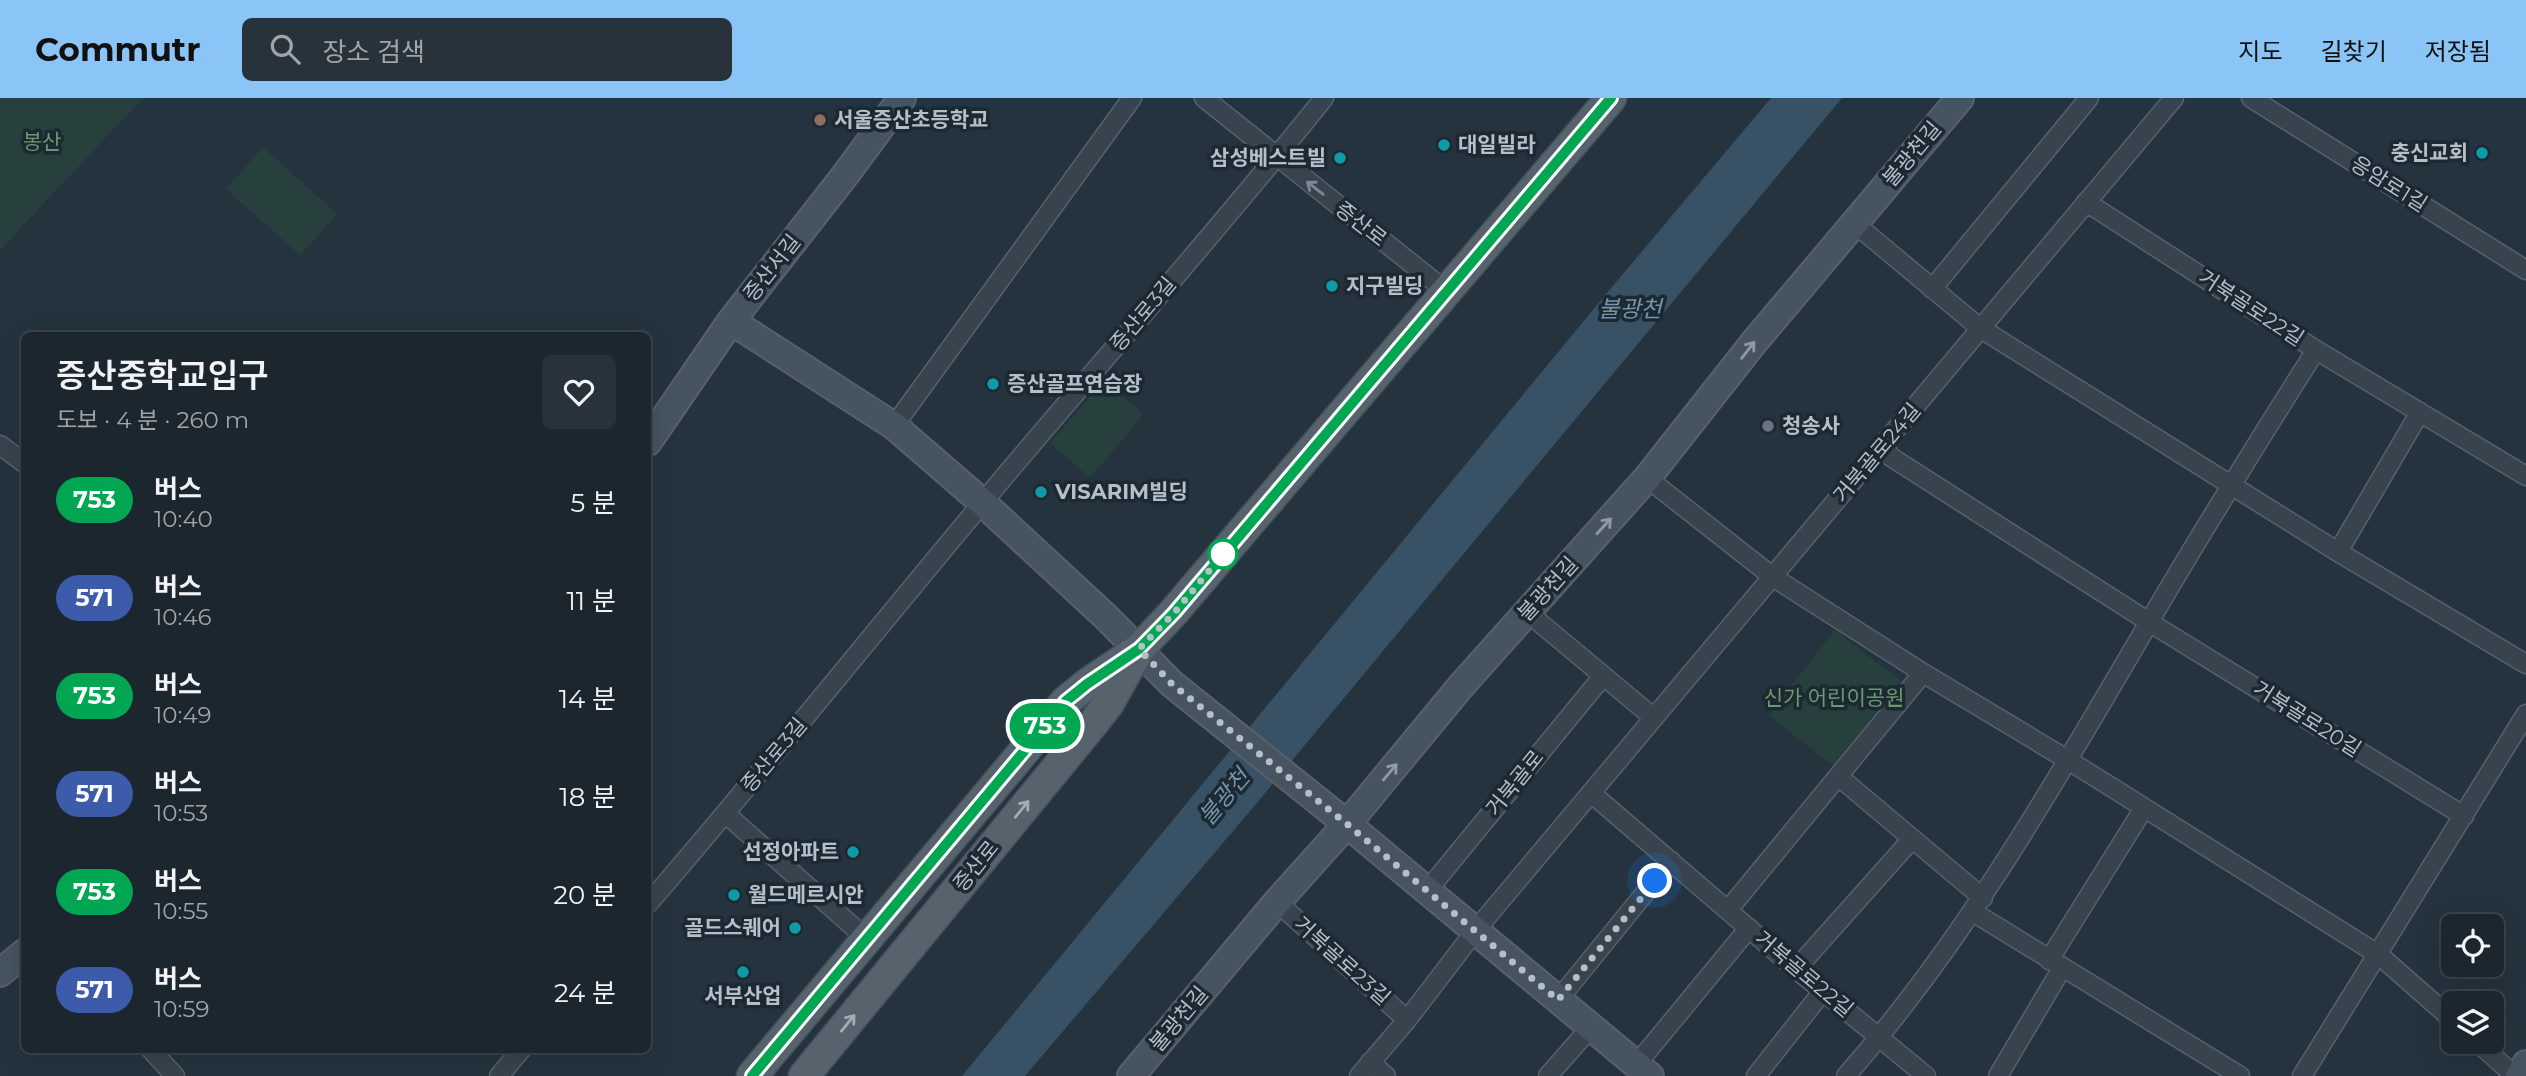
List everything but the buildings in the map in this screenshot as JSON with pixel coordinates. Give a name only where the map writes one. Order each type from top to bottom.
[{"type":"main road","name":"증산로","points":[[752,1076],[1066,701],[1139,649],[1174,613],[1611,98]]},
{"type":"main road","name":"증산로","points":[[804,1076],[1097,719],[1139,649]]},
{"type":"street","name":"증산서길","points":[[651,438],[731,321],[902,98]]},
{"type":"street","points":[[894,426],[1132,98]]},
{"type":"street","points":[[1204,98],[1276,158]]},
{"type":"street","name":"증산로3길","points":[[651,901],[1324,98]]},
{"type":"street","name":"불광천길","points":[[1131,1076],[1277,902],[1347,824],[1461,686],[1647,478],[1755,341],[1960,98]]},
{"type":"street","points":[[1932,289],[2089,98]]},
{"type":"street","name":"거북골로24길","points":[[1475,931],[2174,98]]},
{"type":"street","name":"응암로1길","points":[[2251,98],[2526,270]]},
{"type":"street","name":"증산로","points":[[1276,158],[1446,291]]},
{"type":"street","name":"거북골로22길","points":[[1846,1076],[1879,1038],[1978,905],[2068,760],[2231,484],[2316,349],[2086,202]]},
{"type":"street","points":[[1854,223],[1980,328],[2338,552],[2526,664]]},
{"type":"street","points":[[731,321],[894,426],[983,503],[1139,649],[1172,684],[1347,824],[1643,1071],[1749,928]]},
{"type":"street","points":[[2316,349],[2526,476]]},
{"type":"street","points":[[2338,552],[2420,412]]},
{"type":"street","points":[[0,445],[21,461]]},
{"type":"street","points":[[1884,445],[1891,457],[2149,622]]},
{"type":"street","points":[[1647,478],[1773,577],[2379,955],[2441,1010]]},
{"type":"street","points":[[1527,612],[1654,718]]},
{"type":"street","name":"거북골로20길","points":[[2149,622],[2464,816]]},
{"type":"street","points":[[1728,910],[1923,673]]},
{"type":"street","name":"거북골로","points":[[1427,891],[1603,676]]},
{"type":"street","points":[[2302,1076],[2526,714]]},
{"type":"street","points":[[1839,777],[1912,839],[1978,905],[2056,964],[2239,1076]]},
{"type":"street","name":"거북골로22길","points":[[1591,793],[1879,1038]]},
{"type":"street","points":[[1998,1076],[2056,964],[2144,808]]},
{"type":"street","points":[[726,814],[867,939]]},
{"type":"street","points":[[1796,969],[1912,839]]},
{"type":"street","points":[[1558,1000],[1671,861]]},
{"type":"street","name":"거북골로23길","points":[[1277,902],[1407,1020]]},
{"type":"street","name":"거북골로23길","points":[[1364,1069],[1407,1020],[1475,931]]},
{"type":"street","points":[[0,973],[21,956]]},
{"type":"street","points":[[1756,1076],[1823,991]]},
{"type":"street","points":[[1548,1076],[1591,1027]]},
{"type":"street","points":[[1879,1038],[1926,1076]]},
{"type":"street","points":[[155,1053],[175,1076]]},
{"type":"street","points":[[499,1076],[518,1053]]},
{"type":"street","points":[[2491,1054],[2517,1076],[2526,1064]]},
{"type":"street","points":[[1364,1069],[1386,1076]]},
{"type":"green space","name":"봉산","points":[[0,98],[143,98],[0,250]]},
{"type":"green space","points":[[263,147],[337,214],[300,255],[226,189]]},
{"type":"green space","points":[[1104,380],[1144,414],[1090,478],[1050,443]]},
{"type":"green space","name":"신가 어린이공원","points":[[1835,630],[1901,681],[1833,766],[1768,715]]},
{"type":"water","name":"불광천","points":[[1771,98],[1842,98],[1251,810],[1025,1076],[962,1076],[1601,300]]},
{"type":"bus line","name":"753","points":[[752,1076],[1066,701],[1139,649],[1174,613],[1611,98]]},
{"type":"place","name":"서울증산초등학교","points":[[820,120]]},
{"type":"place","name":"대일빌라","points":[[1444,145]]},
{"type":"place","name":"충신교회","points":[[2482,153]]},
{"type":"place","name":"삼성베스트빌","points":[[1340,158]]},
{"type":"place","name":"지구빌딩","points":[[1332,286]]},
{"type":"place","name":"증산골프연습장","points":[[993,384]]},
{"type":"place","name":"청송사","points":[[1768,426]]},
{"type":"place","name":"VISARIM빌딩","points":[[1041,492]]},
{"type":"place","name":"선정아파트","points":[[853,852]]},
{"type":"place","name":"월드메르시안","points":[[734,895]]},
{"type":"place","name":"골드스퀘어","points":[[795,928]]},
{"type":"place","name":"서부산업","points":[[743,972]]},
{"type":"route","points":[[1223,554],[1174,613],[1139,649],[1172,684],[1347,824],[1558,1000],[1655,881]]}]
